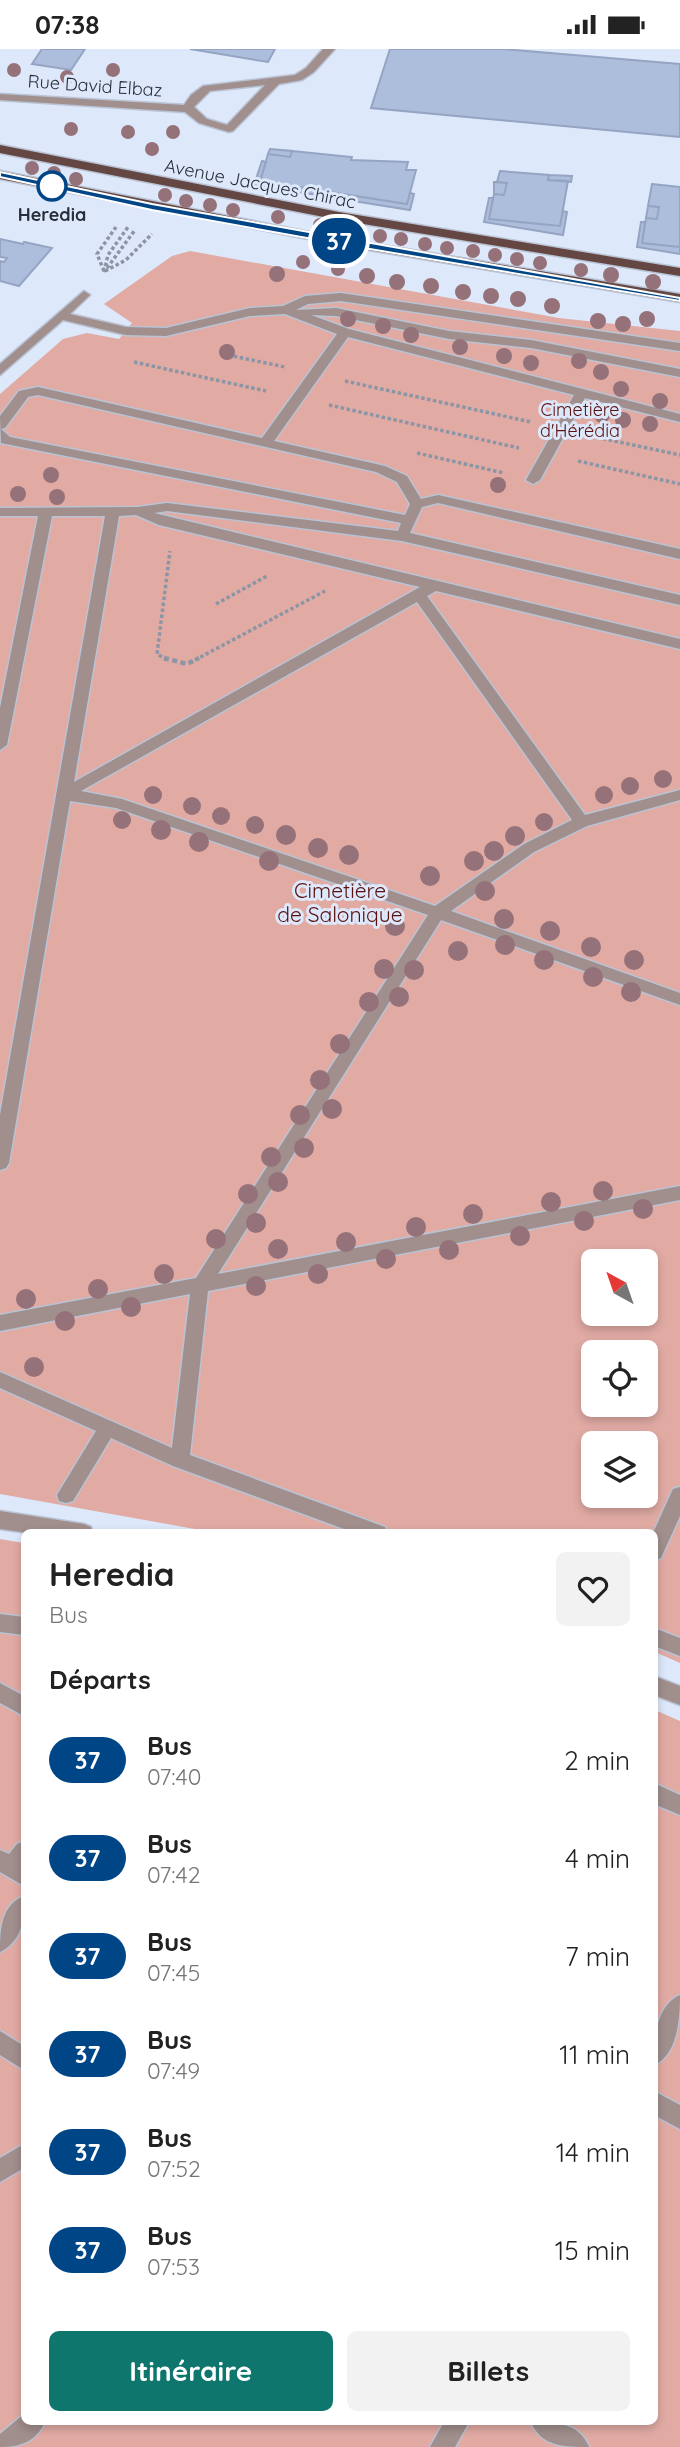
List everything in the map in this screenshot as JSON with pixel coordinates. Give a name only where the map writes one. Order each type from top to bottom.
[{"type":"main road","name":"Avenue Jacques Chirac","points":[[0,149],[212,194],[680,272]]},
{"type":"main road","name":"Avenue Jacques Chirac","points":[[0,175],[140,205],[346,243],[680,298]]},
{"type":"street","points":[[275,81],[229,129],[203,121],[188,108],[195,97],[207,88],[298,78],[310,70],[329,49]]},
{"type":"street","name":"Rue David Elbaz","points":[[0,97],[188,108]]},
{"type":"street","points":[[0,371],[84,295]]},
{"type":"street","points":[[286,310],[305,300],[341,297],[680,347]]},
{"type":"street","points":[[286,310],[345,332],[680,418]]},
{"type":"street","points":[[61,316],[126,331],[166,332],[250,312],[337,312],[449,335],[531,344],[680,373]]},
{"type":"street","points":[[265,443],[345,332]]},
{"type":"street","points":[[0,425],[24,394],[38,391],[380,469],[402,479],[417,503]]},
{"type":"street","points":[[533,480],[581,393]]},
{"type":"street","points":[[0,433],[6,440],[410,520]]},
{"type":"street","points":[[417,503],[438,499],[680,554]]},
{"type":"street","points":[[402,536],[417,503]]},
{"type":"street","points":[[0,512],[138,511],[167,507],[402,536],[680,600]]},
{"type":"street","points":[[0,1163],[113,511]]},
{"type":"street","points":[[138,511],[159,521],[680,644]]},
{"type":"street","points":[[0,745],[46,512]]},
{"type":"street","points":[[64,794],[434,586]]},
{"type":"street","points":[[419,595],[582,823]]},
{"type":"street","points":[[64,794],[117,803],[438,912],[680,999]]},
{"type":"street","points":[[180,1460],[200,1287],[438,912],[529,848],[582,823],[621,809],[680,795]]},
{"type":"street","points":[[0,1323],[200,1287],[680,1193]]},
{"type":"street","points":[[0,1380],[180,1460],[366,1529]]},
{"type":"street","points":[[66,1495],[107,1429]]},
{"type":"street","points":[[658,1543],[680,1495]]},
{"type":"street","points":[[0,1520],[58,1529]]},
{"type":"street","points":[[0,1623],[21,1626]]},
{"type":"street","points":[[658,1639],[680,1647]]},
{"type":"street","points":[[658,1687],[680,1696]]},
{"type":"street","points":[[0,1692],[21,1705]]},
{"type":"street","points":[[658,1795],[680,1805]]},
{"type":"street","points":[[0,1941],[21,1910]]},
{"type":"street","points":[[658,2047],[680,2006]]},
{"type":"street","points":[[0,2042],[21,2057]]},
{"type":"street","points":[[658,2104],[680,2118]]},
{"type":"street","points":[[0,2171],[21,2157]]},
{"type":"street","points":[[3,2447],[29,2425]]},
{"type":"street","points":[[442,2447],[455,2425]]},
{"type":"street","points":[[547,2425],[578,2447]]},
{"type":"path","points":[[104,272],[108,255],[132,221]]},
{"type":"path","points":[[104,272],[97,254],[118,225],[106,222]]},
{"type":"path","points":[[104,272],[136,228]]},
{"type":"path","points":[[104,272],[126,260],[157,229]]},
{"type":"path","points":[[228,355],[680,456]]},
{"type":"path","points":[[128,361],[680,484]]},
{"type":"path","points":[[180,526],[171,537],[157,654],[170,661],[187,664],[315,594],[345,584],[355,567]]},
{"type":"path","points":[[216,604],[282,568],[292,552]]},
{"type":"green space","name":"Cimetière de Salonique","points":[[190,251],[559,318],[680,331],[680,1663],[658,1653],[658,1529],[195,1529],[0,1494],[0,394],[63,339],[87,333],[119,339],[132,323],[104,304],[172,256]]},
{"type":"green space","points":[[0,1539],[21,1542],[21,2425],[658,2425],[658,1711],[680,1721],[680,2447],[0,2447]]},
{"type":"building","points":[[42,49],[85,49],[71,70],[32,64]]},
{"type":"building","points":[[190,49],[275,49],[268,62]]},
{"type":"building","points":[[390,49],[503,49],[680,64],[680,137],[371,108]]},
{"type":"building","points":[[270,149],[292,151],[290,157],[268,154]]},
{"type":"building","points":[[292,151],[352,157],[351,160],[408,162],[406,170],[416,170],[407,204],[260,181],[268,154],[290,157]]},
{"type":"building","points":[[262,161],[266,162],[260,181],[407,204],[410,193],[414,194],[410,210],[254,185]]},
{"type":"building","points":[[500,171],[549,175],[548,180],[568,181],[560,226],[489,219],[494,194],[504,195],[507,183],[497,182]]},
{"type":"building","points":[[549,175],[572,176],[571,182],[548,180]]},
{"type":"building","points":[[494,182],[507,183],[504,195],[494,194]]},
{"type":"building","points":[[652,184],[680,187],[680,247],[642,243],[646,218],[657,219],[659,207],[648,206]]},
{"type":"building","points":[[489,198],[493,198],[489,219],[560,226],[563,211],[567,212],[563,235],[484,222]]},
{"type":"building","points":[[648,206],[659,207],[657,219],[646,218]]},
{"type":"building","points":[[641,222],[645,222],[642,243],[680,247],[680,254],[637,247]]},
{"type":"building","points":[[0,239],[52,248],[19,286],[0,281],[0,261],[4,262],[7,258],[0,257]]},
{"type":"bus line","name":"37","points":[[0,175],[116,200],[346,243],[680,298]]},
{"type":"place","name":"Heredia","points":[[52,186]]},
{"type":"park label","name":"Cimetière d'Hérédia","points":[[580,420]]}]
